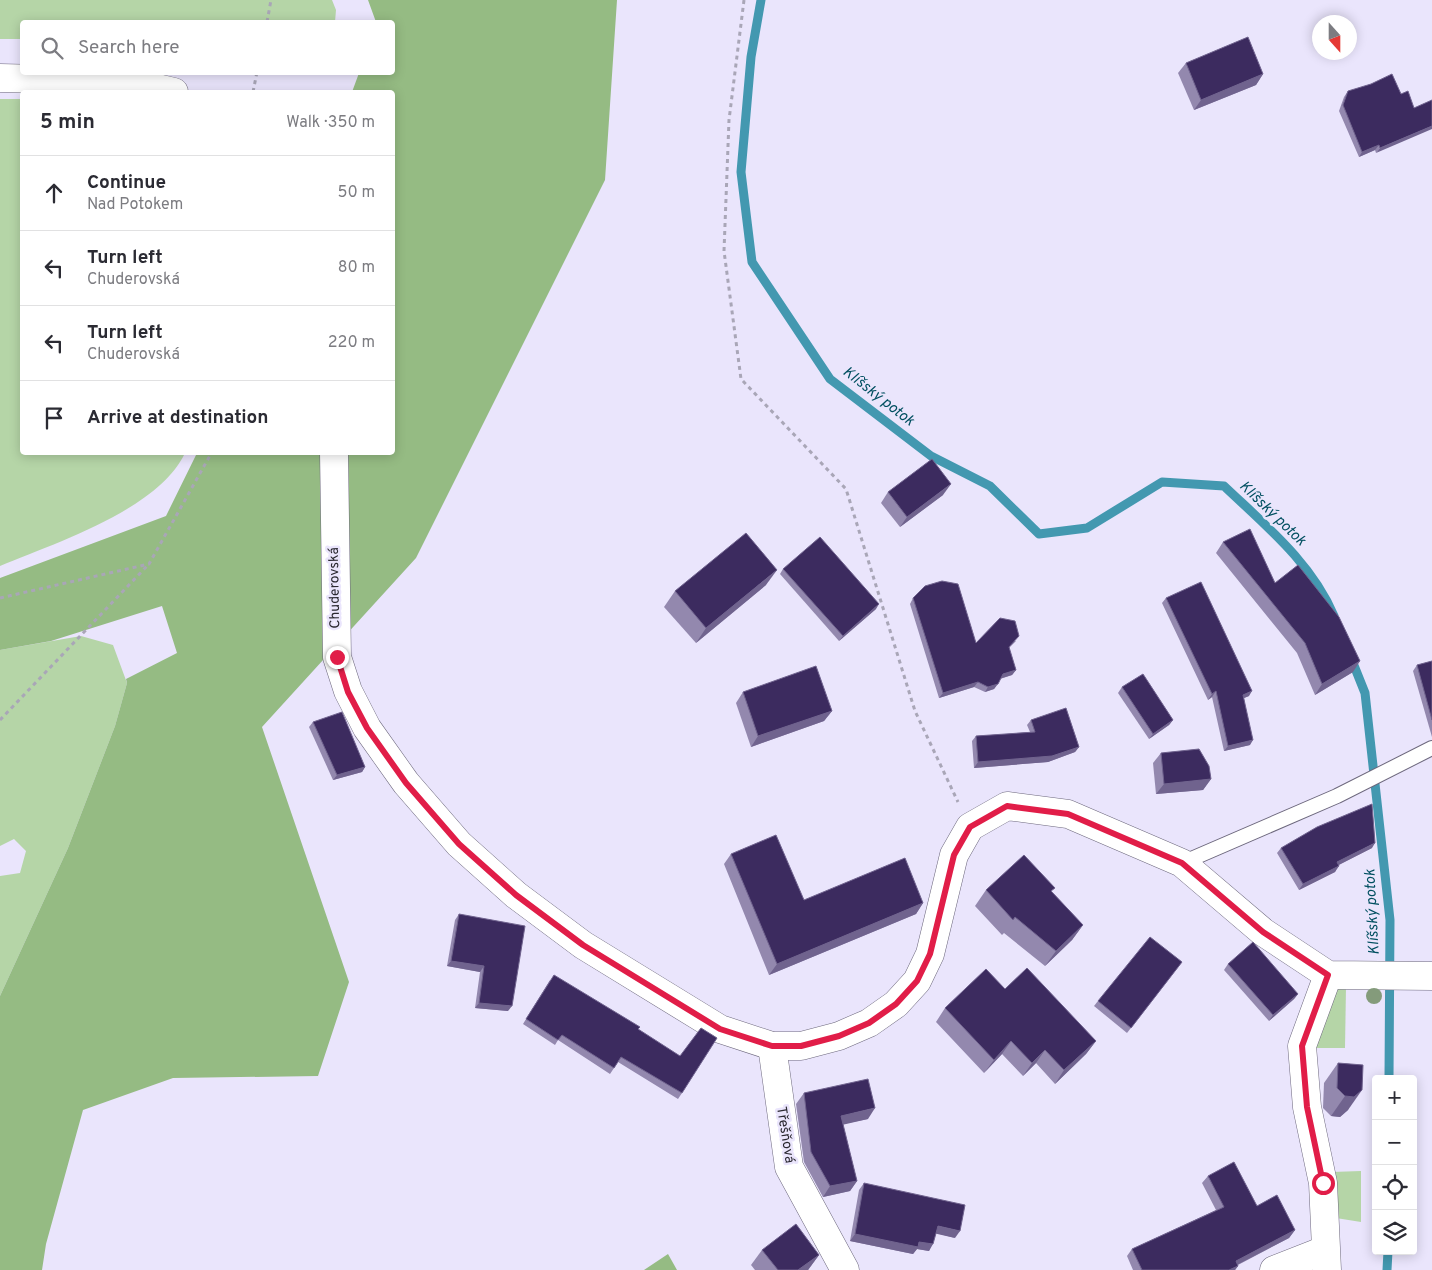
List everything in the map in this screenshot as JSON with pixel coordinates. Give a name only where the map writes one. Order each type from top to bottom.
[{"type":"street","points":[[0,78],[127,81],[165,90]]},
{"type":"street","name":"Chuderovská","points":[[334,455],[337,657],[348,692],[367,728],[406,783],[466,850],[516,895],[583,945],[720,1029],[772,1046],[801,1046],[839,1036],[869,1023],[896,1004],[917,981],[930,954],[954,855],[970,827]]},
{"type":"street","points":[[970,827],[1007,806],[1068,814],[1182,863],[1263,932],[1328,975],[1421,976]]},
{"type":"street","points":[[1274,1270],[1326,1260],[1323,1183],[1307,1107],[1302,1046],[1328,975]]},
{"type":"street","name":"Třešňová","points":[[772,1046],[789,1167],[845,1270]]},
{"type":"lane","points":[[1182,863],[1356,786],[1432,748]]},
{"type":"path","points":[[267,20],[271,0]]},
{"type":"path","points":[[744,0],[730,120],[724,251],[741,379],[846,489],[915,711],[970,827]]},
{"type":"path","points":[[253,90],[256,75]]},
{"type":"path","points":[[0,720],[149,564],[210,455]]},
{"type":"path","points":[[0,598],[149,564]]},
{"type":"green space","points":[[0,0],[332,0],[336,10],[335,20],[20,20],[20,39],[0,39]]},
{"type":"green space","points":[[368,0],[617,0],[605,180],[416,558],[262,727],[349,982],[318,1076],[173,1078],[83,1110],[46,1244],[42,1270],[0,1270],[0,996],[68,848],[115,726],[127,683],[126,679],[177,653],[162,606],[51,641],[0,650],[0,578],[166,516],[196,455],[395,455],[395,90],[353,90],[358,75],[395,75],[395,20],[375,20]]},
{"type":"green space","points":[[0,99],[20,99],[20,455],[184,455],[172,473],[129,508],[76,535],[0,566]]},
{"type":"green space","points":[[81,636],[113,645],[127,683],[115,726],[68,848],[0,996],[0,876],[20,873],[26,851],[14,839],[0,846],[0,650]]},
{"type":"green space","points":[[1334,987],[1346,987],[1345,1048],[1313,1048]]},
{"type":"green space","points":[[1361,1171],[1361,1222],[1336,1218],[1332,1172]]},
{"type":"green space","points":[[668,1254],[677,1270],[644,1270]]},
{"type":"building","points":[[1248,37],[1263,74],[1201,100],[1186,63]]},
{"type":"building","points":[[1392,74],[1401,94],[1408,91],[1414,108],[1432,100],[1432,126],[1380,148],[1379,145],[1362,152],[1343,105],[1348,91],[1371,84]]},
{"type":"building","points":[[932,459],[951,484],[907,517],[888,492]]},
{"type":"building","points":[[1250,529],[1275,583],[1298,565],[1339,617],[1360,661],[1322,684],[1305,643],[1223,542]]},
{"type":"building","points":[[746,533],[777,570],[706,628],[675,591]]},
{"type":"building","points":[[820,537],[879,604],[843,636],[783,569]]},
{"type":"building","points":[[942,581],[958,584],[976,643],[1000,618],[1015,621],[1019,636],[1009,647],[1016,670],[1003,674],[998,684],[988,687],[978,682],[943,693],[913,598],[925,586]]},
{"type":"building","points":[[1201,582],[1252,691],[1243,695],[1253,740],[1228,746],[1216,691],[1212,694],[1166,598]]},
{"type":"building","points":[[1432,661],[1432,720],[1417,665]]},
{"type":"building","points":[[816,666],[832,711],[758,736],[743,692]]},
{"type":"building","points":[[1143,674],[1173,720],[1153,734],[1122,687]]},
{"type":"building","points":[[1066,708],[1079,747],[1052,756],[978,762],[976,736],[1035,732],[1031,720]]},
{"type":"building","points":[[342,712],[365,767],[337,775],[313,722]]},
{"type":"building","points":[[1199,749],[1209,766],[1211,779],[1164,784],[1161,753]]},
{"type":"building","points":[[1372,804],[1375,843],[1337,862],[1339,866],[1303,884],[1281,848],[1317,827]]},
{"type":"building","points":[[776,835],[804,900],[905,858],[923,903],[777,964],[731,854]]},
{"type":"building","points":[[1024,855],[1055,888],[1051,891],[1083,925],[1056,951],[1015,917],[1013,920],[986,890]]},
{"type":"building","points":[[459,914],[525,926],[512,1006],[479,1003],[484,966],[451,961]]},
{"type":"building","points":[[1150,937],[1182,962],[1131,1028],[1098,1001]]},
{"type":"building","points":[[1253,942],[1298,994],[1273,1015],[1228,964]]},
{"type":"building","points":[[1027,968],[1096,1041],[1064,1070],[1045,1050],[1032,1063],[1011,1041],[994,1060],[945,1008],[986,969],[1005,989]]},
{"type":"building","points":[[554,975],[640,1027],[638,1029],[680,1056],[701,1028],[717,1038],[682,1093],[621,1057],[614,1068],[562,1035],[558,1040],[526,1019]]},
{"type":"building","points":[[1338,1063],[1363,1065],[1362,1090],[1354,1097],[1345,1096],[1337,1088]]},
{"type":"building","points":[[868,1079],[875,1108],[841,1116],[857,1181],[830,1186],[811,1152],[804,1093]]},
{"type":"building","points":[[1234,1162],[1257,1206],[1277,1195],[1295,1230],[1236,1261],[1238,1266],[1229,1270],[1142,1270],[1132,1249],[1224,1207],[1208,1176]]},
{"type":"building","points":[[864,1183],[965,1205],[960,1231],[938,1226],[933,1244],[919,1242],[918,1247],[855,1234]]},
{"type":"building","points":[[796,1224],[819,1255],[798,1270],[778,1270],[762,1250]]},
{"type":"waterway","name":"Klíšský potok","points":[[761,0],[751,57],[741,172],[752,262],[830,379],[931,456],[990,486],[1039,534],[1087,528],[1162,482],[1224,486],[1271,530],[1300,562],[1325,597],[1334,616]]},
{"type":"waterway","name":"Klíšský potok","points":[[1351,658],[1365,693],[1390,920],[1389,1075]]},
{"type":"waterway","name":"Klíšský potok","points":[[1387,1270],[1388,1255]]},
{"type":"route","points":[[337,657],[348,692],[367,728],[406,783],[459,844],[516,895],[583,945],[720,1029],[772,1046],[801,1046],[839,1036],[869,1023],[896,1004],[917,981],[930,954],[954,855],[970,827],[1007,806],[1068,814],[1182,863],[1263,932],[1328,975],[1302,1046],[1307,1107],[1323,1183]]}]
